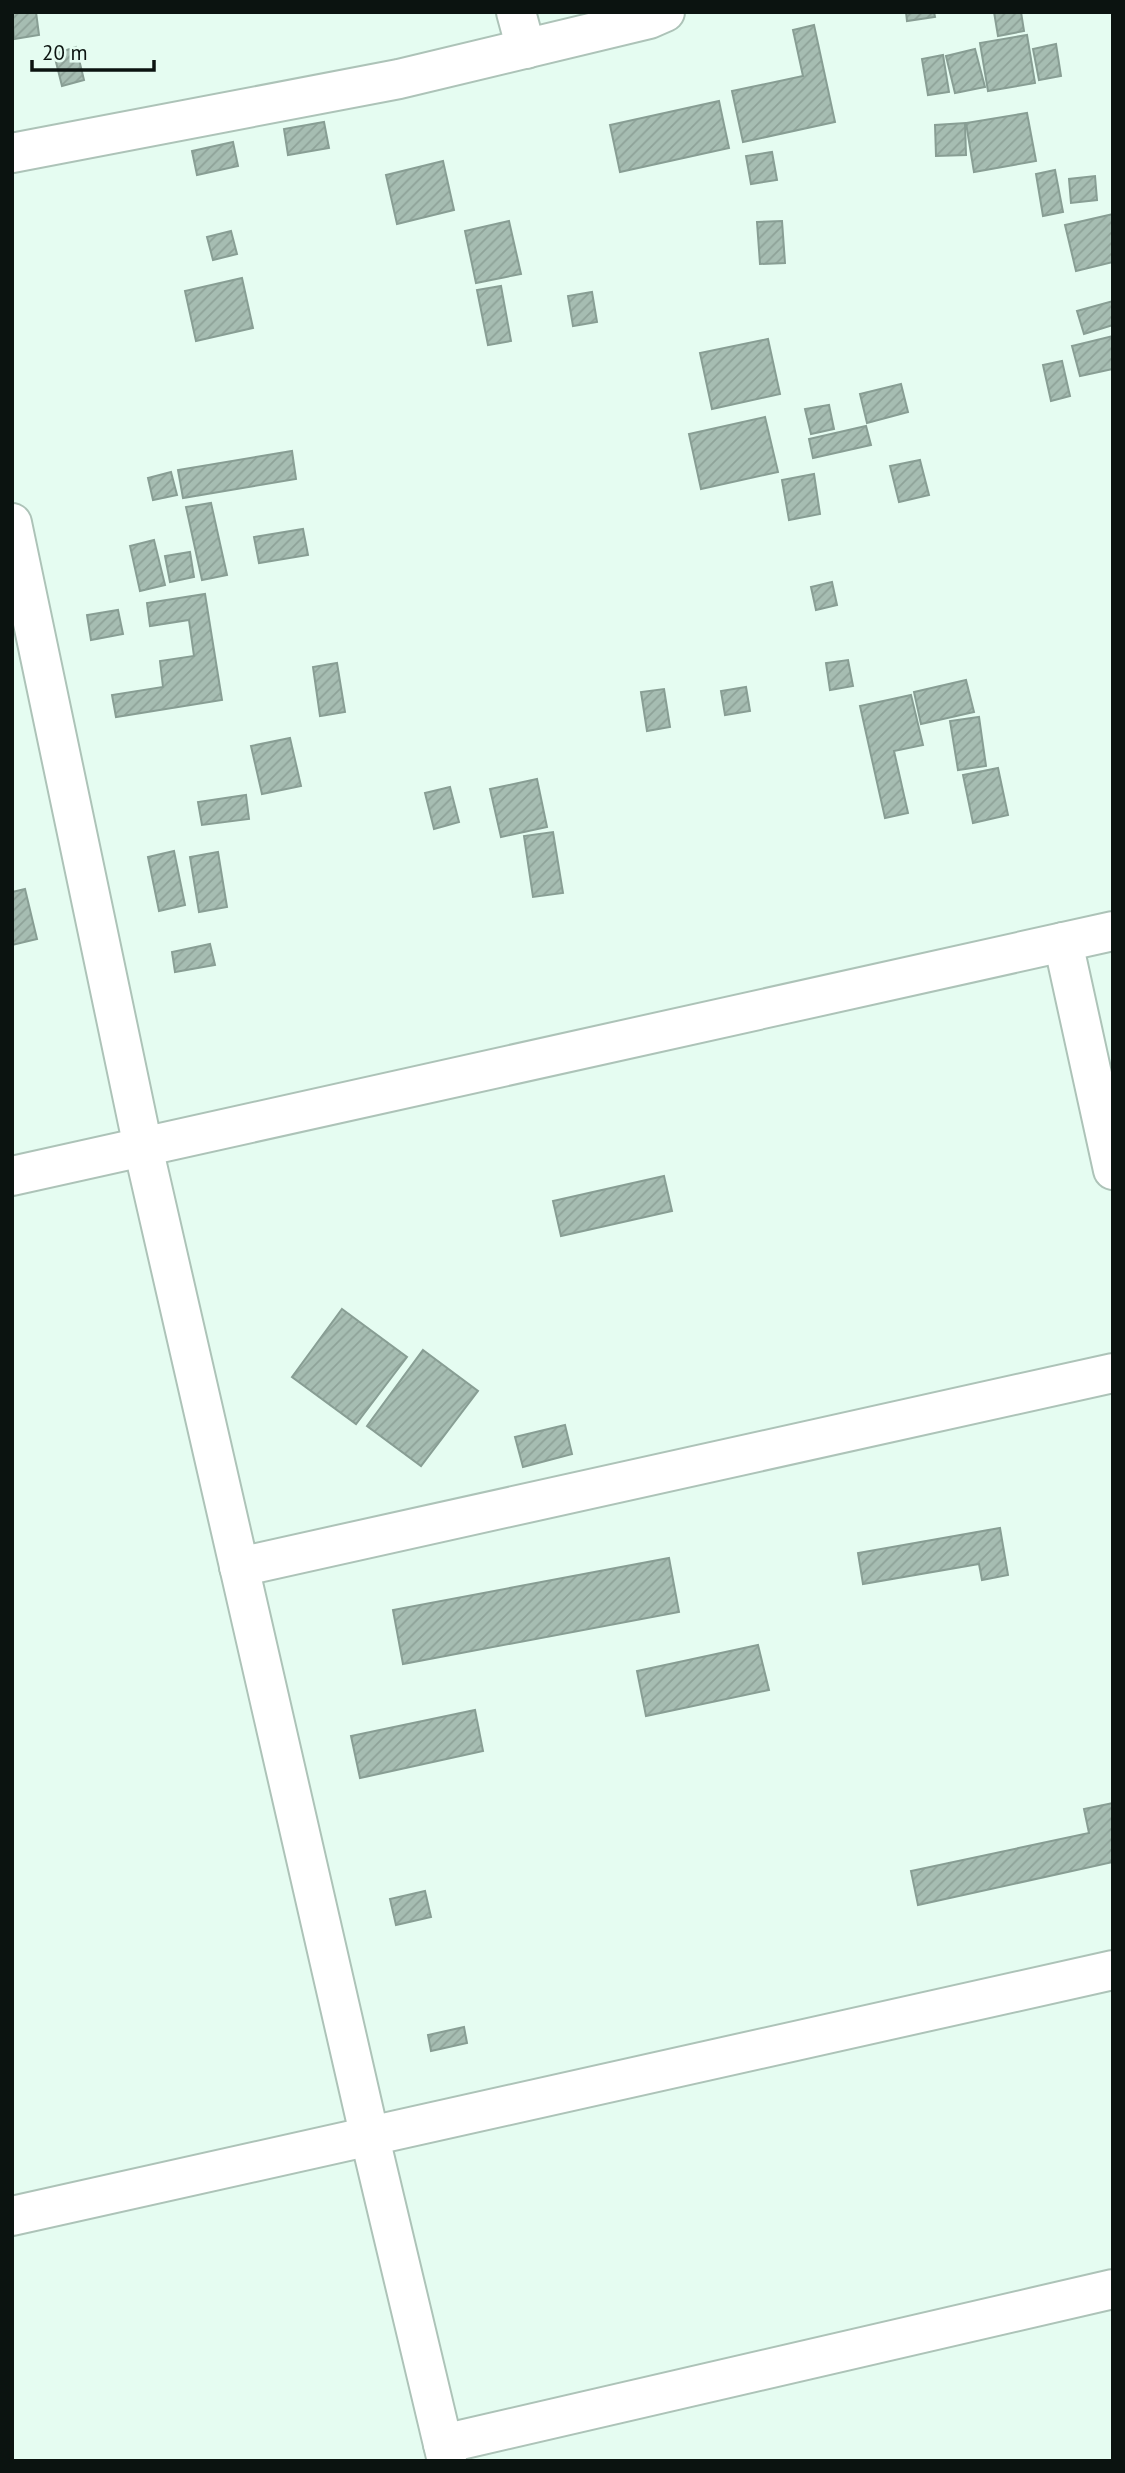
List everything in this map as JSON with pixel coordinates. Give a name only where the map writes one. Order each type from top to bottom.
[{"type":"street","points":[[516,12],[526,49]]},
{"type":"street","points":[[12,153],[399,79],[649,19],[665,12]]},
{"type":"street","points":[[12,523],[143,1147],[370,2138],[445,2452],[1113,2289]]},
{"type":"street","points":[[12,1176],[1113,931]]},
{"type":"street","points":[[1063,942],[1113,1170]]},
{"type":"street","points":[[239,1567],[1113,1373]]},
{"type":"street","points":[[12,2216],[1113,1970]]},
{"type":"building","points":[[12,12],[36,12],[39,35],[14,39]]},
{"type":"building","points":[[906,12],[934,12],[935,17],[907,21]]},
{"type":"building","points":[[994,12],[1021,12],[1024,31],[998,36]]},
{"type":"building","points":[[814,25],[835,122],[743,142],[732,91],[803,76],[793,30]]},
{"type":"building","points":[[1027,35],[1035,83],[988,91],[980,43]]},
{"type":"building","points":[[1056,44],[1061,76],[1039,80],[1033,49]]},
{"type":"building","points":[[76,47],[84,80],[62,86],[54,54]]},
{"type":"building","points":[[975,49],[985,87],[955,93],[946,56]]},
{"type":"building","points":[[943,55],[949,92],[928,95],[922,59]]},
{"type":"building","points":[[719,101],[729,148],[620,172],[610,125]]},
{"type":"building","points":[[1027,113],[1036,161],[974,172],[966,123]]},
{"type":"building","points":[[324,122],[329,148],[288,155],[284,129]]},
{"type":"building","points":[[965,123],[966,155],[936,156],[935,125]]},
{"type":"building","points":[[233,142],[238,166],[197,175],[192,151]]},
{"type":"building","points":[[772,152],[777,180],[751,184],[746,156]]},
{"type":"building","points":[[443,161],[454,210],[397,224],[386,175]]},
{"type":"building","points":[[1055,170],[1063,212],[1043,216],[1036,174]]},
{"type":"building","points":[[1095,176],[1097,200],[1071,203],[1069,179]]},
{"type":"building","points":[[1113,214],[1113,262],[1076,271],[1065,225]]},
{"type":"building","points":[[509,221],[521,274],[476,283],[465,231]]},
{"type":"building","points":[[782,221],[785,263],[760,264],[757,222]]},
{"type":"building","points":[[231,231],[237,254],[213,260],[207,237]]},
{"type":"building","points":[[242,278],[253,328],[196,341],[185,291]]},
{"type":"building","points":[[501,286],[511,341],[488,345],[477,290]]},
{"type":"building","points":[[592,292],[597,322],[573,326],[568,296]]},
{"type":"building","points":[[1113,301],[1113,325],[1084,334],[1077,311]]},
{"type":"building","points":[[1113,336],[1113,369],[1080,376],[1072,346]]},
{"type":"building","points":[[768,339],[780,394],[712,409],[700,353]]},
{"type":"building","points":[[1062,361],[1070,396],[1051,401],[1043,365]]},
{"type":"building","points":[[901,384],[908,412],[867,423],[860,394]]},
{"type":"building","points":[[829,405],[834,429],[811,434],[805,409]]},
{"type":"building","points":[[765,417],[778,472],[701,489],[689,434]]},
{"type":"building","points":[[866,426],[871,445],[813,458],[809,439]]},
{"type":"building","points":[[292,451],[296,479],[183,498],[178,470]]},
{"type":"building","points":[[920,460],[929,495],[899,502],[890,466]]},
{"type":"building","points":[[171,472],[177,495],[153,500],[148,478]]},
{"type":"building","points":[[814,474],[820,514],[789,520],[782,480]]},
{"type":"building","points":[[211,503],[227,575],[202,580],[186,507]]},
{"type":"building","points":[[303,529],[308,555],[259,563],[254,537]]},
{"type":"building","points":[[154,540],[165,585],[140,591],[130,546]]},
{"type":"building","points":[[190,552],[194,577],[170,582],[165,556]]},
{"type":"building","points":[[832,582],[837,605],[816,610],[811,587]]},
{"type":"building","points":[[205,594],[222,700],[116,717],[112,695],[163,687],[160,661],[194,656],[189,620],[150,626],[147,603]]},
{"type":"building","points":[[118,610],[123,634],[91,640],[87,615]]},
{"type":"building","points":[[848,660],[853,686],[830,690],[826,663]]},
{"type":"building","points":[[337,663],[345,712],[320,716],[313,667]]},
{"type":"building","points":[[966,680],[974,712],[921,724],[914,692]]},
{"type":"building","points":[[746,687],[750,711],[725,715],[721,691]]},
{"type":"building","points":[[664,689],[670,727],[647,731],[641,692]]},
{"type":"building","points":[[911,695],[923,745],[894,751],[908,813],[885,818],[860,706]]},
{"type":"building","points":[[979,717],[986,766],[958,770],[950,721]]},
{"type":"building","points":[[290,738],[301,786],[262,794],[251,746]]},
{"type":"building","points":[[998,768],[1008,815],[973,823],[963,775]]},
{"type":"building","points":[[537,779],[547,827],[501,837],[490,789]]},
{"type":"building","points":[[450,787],[459,822],[434,829],[425,793]]},
{"type":"building","points":[[246,795],[249,819],[202,825],[198,802]]},
{"type":"building","points":[[553,832],[563,893],[533,897],[524,836]]},
{"type":"building","points":[[174,851],[185,905],[159,911],[148,857]]},
{"type":"building","points":[[218,852],[227,907],[199,912],[190,857]]},
{"type":"building","points":[[25,889],[37,939],[12,945],[12,892]]},
{"type":"building","points":[[210,944],[215,965],[175,972],[172,952]]},
{"type":"building","points":[[664,1176],[672,1211],[561,1236],[553,1201]]},
{"type":"building","points":[[342,1309],[407,1357],[356,1424],[292,1377]]},
{"type":"building","points":[[423,1350],[478,1391],[421,1466],[367,1426]]},
{"type":"building","points":[[565,1425],[572,1454],[523,1467],[515,1437]]},
{"type":"building","points":[[1000,1528],[1008,1575],[982,1580],[979,1564],[863,1584],[858,1553]]},
{"type":"building","points":[[669,1558],[679,1612],[403,1664],[393,1610]]},
{"type":"building","points":[[758,1645],[769,1690],[646,1716],[637,1671]]},
{"type":"building","points":[[475,1710],[483,1751],[360,1778],[351,1736]]},
{"type":"building","points":[[1113,1803],[1113,1862],[918,1905],[911,1871],[1089,1833],[1084,1809]]},
{"type":"building","points":[[425,1891],[431,1917],[396,1925],[390,1899]]},
{"type":"building","points":[[464,2027],[467,2043],[431,2051],[428,2035]]}]
